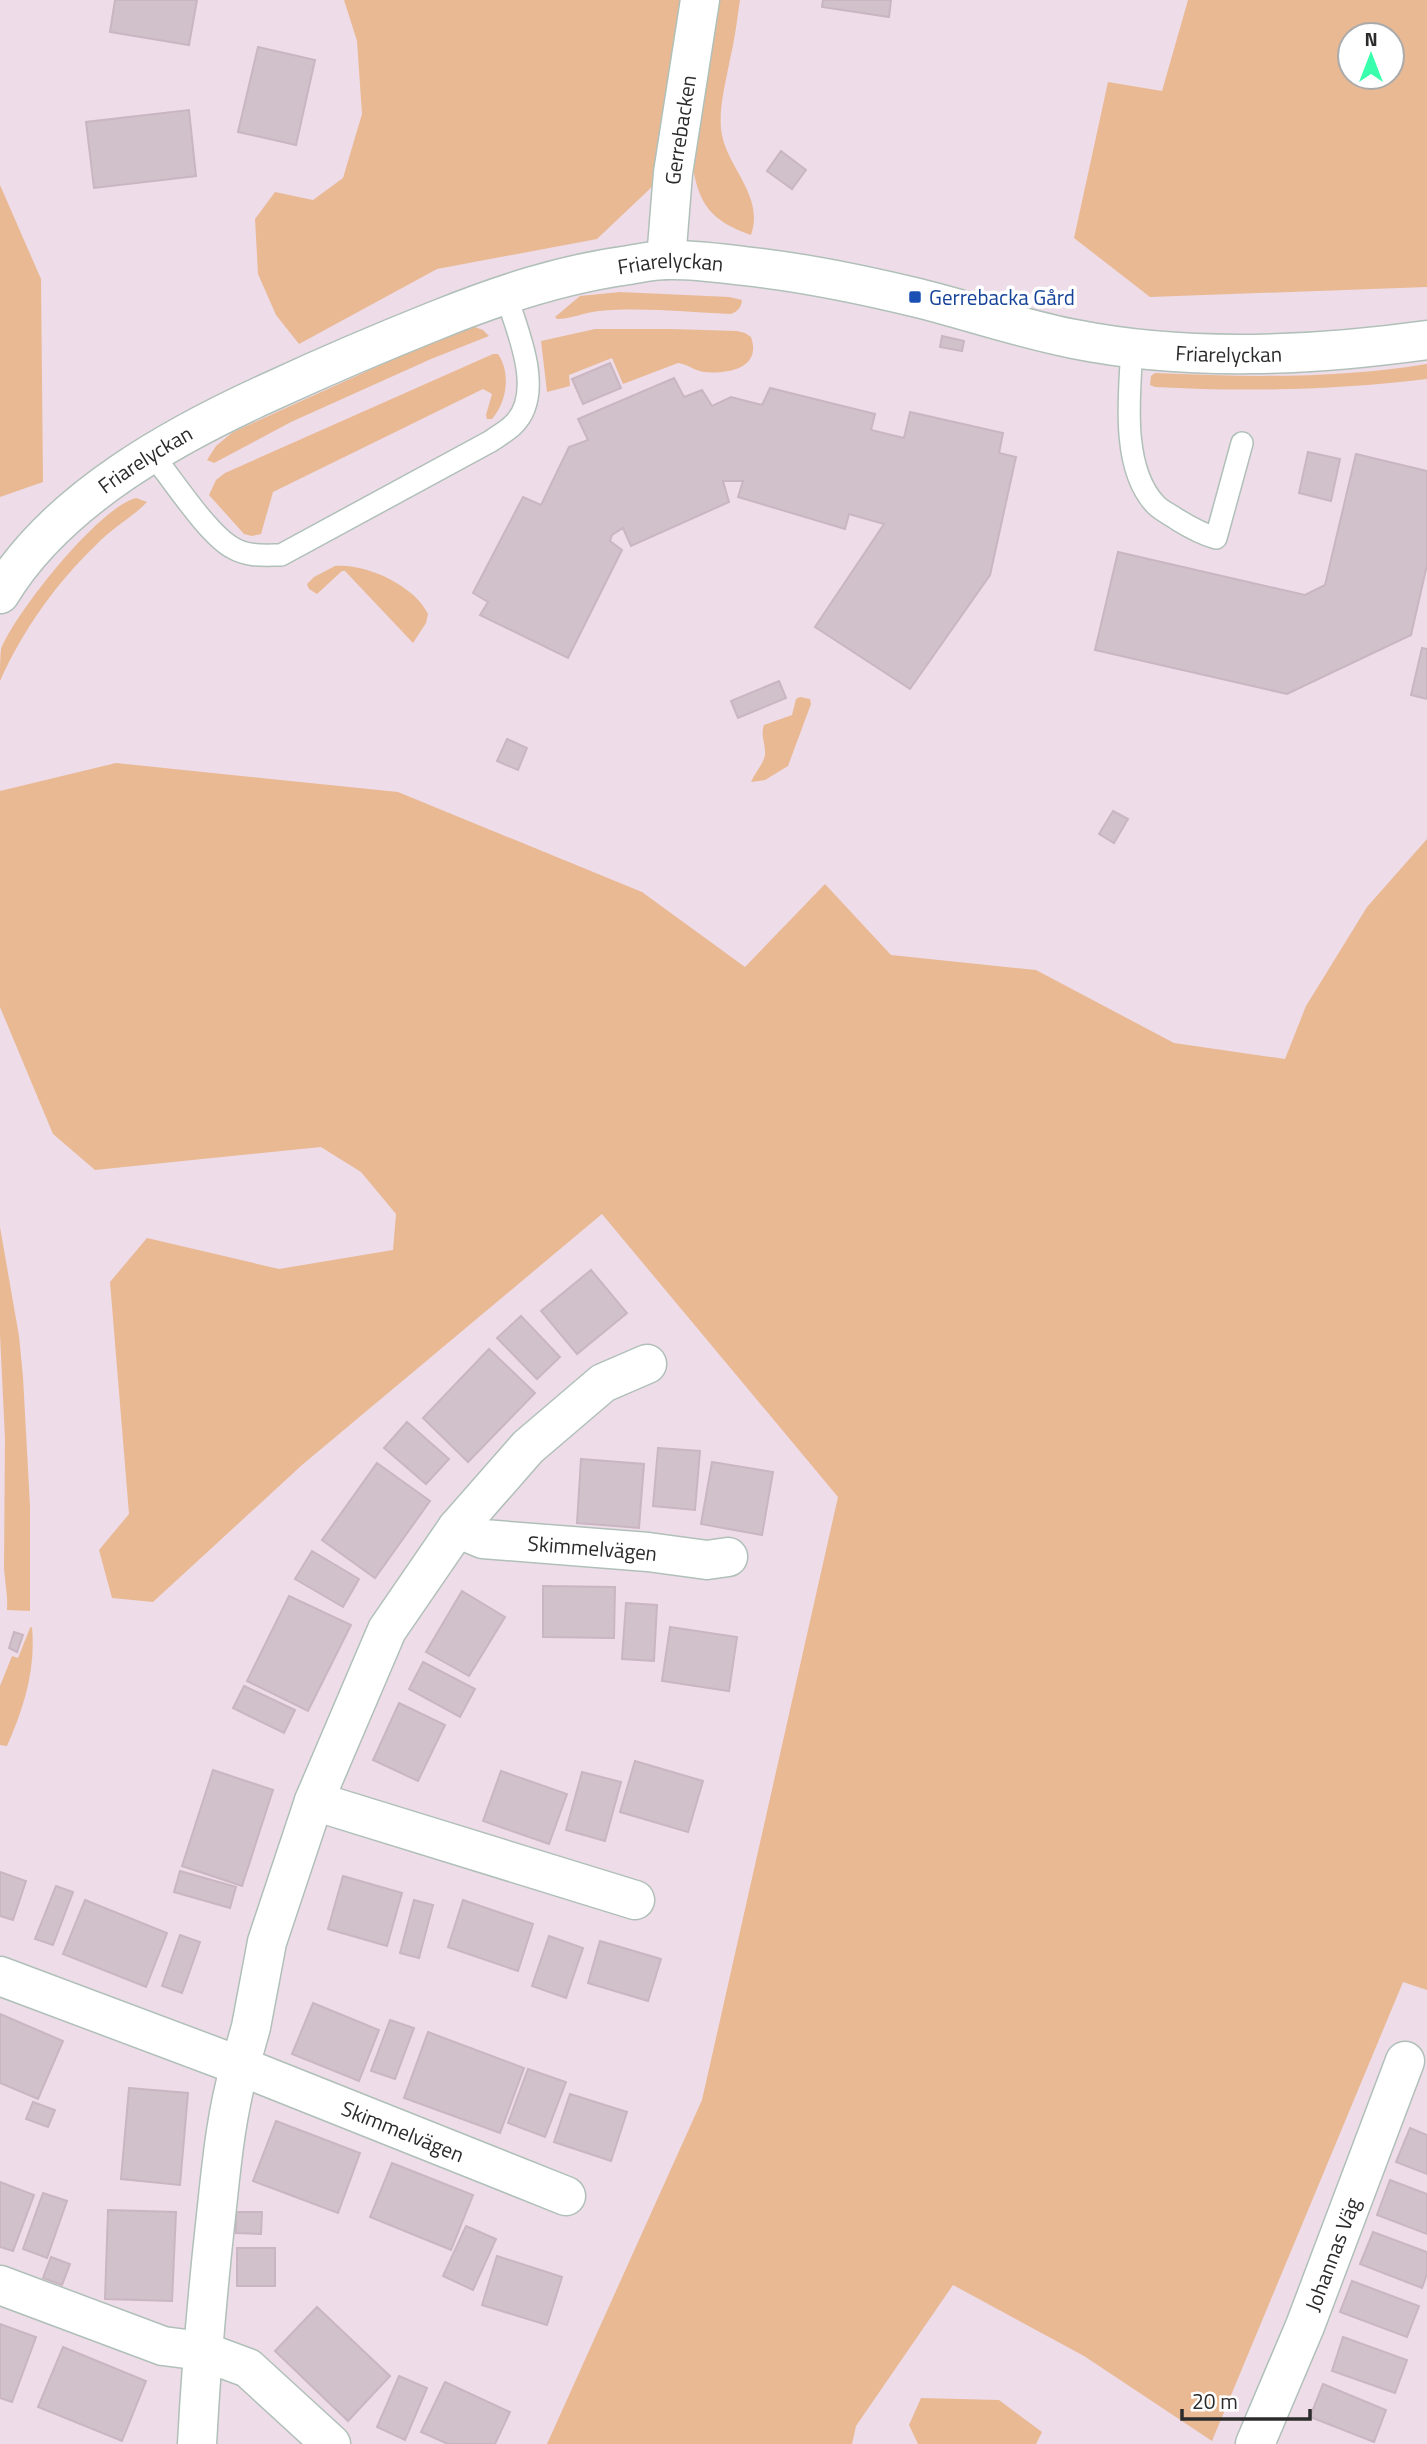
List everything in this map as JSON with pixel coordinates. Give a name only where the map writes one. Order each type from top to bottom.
[{"type":"street","name":"Gerrebacken","points":[[666,260],[673,173],[700,0]]},
{"type":"street","name":"Friarelyckan","points":[[0,594],[45,538],[96,490],[151,453],[226,412],[357,352],[505,293],[593,270],[666,260],[798,272],[915,298],[1070,339],[1132,349],[1211,354],[1357,350],[1427,340]]},
{"type":"street","points":[[197,2444],[202,2351],[229,2103],[251,2027],[267,1942],[314,1801],[387,1630],[457,1528],[528,1447],[603,1383],[647,1364]]},
{"type":"street","name":"Skimmelvägen","points":[[457,1528],[484,1539],[636,1551],[707,1560],[728,1557]]},
{"type":"street","points":[[314,1801],[635,1900]]},
{"type":"street","name":"Skimmelvägen","points":[[0,1976],[240,2066],[566,2196]]},
{"type":"street","name":"Johannas Väg","points":[[1255,2444],[1305,2326],[1405,2062]]},
{"type":"street","points":[[0,2285],[163,2346],[202,2351],[248,2368],[331,2444]]},
{"type":"lane","points":[[151,453],[206,524],[233,548],[254,555],[281,555],[491,441],[515,424],[526,406],[530,385],[519,335],[505,293]]},
{"type":"lane","points":[[1132,349],[1129,391],[1131,446],[1138,478],[1156,505],[1199,534],[1216,538],[1242,443]]},
{"type":"shaded area","points":[[344,0],[684,0],[656,183],[597,239],[437,269],[299,344],[276,315],[258,274],[255,219],[275,192],[313,200],[343,178],[362,114],[357,41]]},
{"type":"shaded area","points":[[715,0],[740,0],[722,102],[721,129],[729,156],[753,206],[751,235],[725,223],[708,209],[698,189],[692,162]]},
{"type":"shaded area","points":[[1188,0],[1427,0],[1427,287],[1150,297],[1074,238],[1108,82],[1162,91]]},
{"type":"shaded area","points":[[0,185],[41,279],[43,482],[0,497]]},
{"type":"shaded area","points":[[620,292],[729,297],[742,300],[739,309],[731,314],[632,310],[594,312],[562,319],[555,317],[580,296]]},
{"type":"shaded area","points":[[472,326],[483,330],[489,336],[291,422],[214,463],[207,460],[216,446],[233,432],[462,328]]},
{"type":"shaded area","points":[[595,329],[737,331],[751,337],[752,356],[740,367],[723,372],[704,372],[678,363],[623,384],[612,358],[569,375],[570,386],[547,392],[541,341]]},
{"type":"shaded area","points":[[498,354],[506,378],[504,396],[492,419],[487,419],[486,415],[492,394],[483,389],[273,492],[261,534],[244,534],[209,495],[216,480],[225,473]]},
{"type":"shaded area","points":[[1427,364],[1427,379],[1359,386],[1257,390],[1189,389],[1150,385],[1151,376],[1155,373],[1291,376]]},
{"type":"shaded area","points":[[136,498],[147,502],[103,538],[54,591],[19,644],[0,681],[1,649],[40,588],[101,521],[120,506]]},
{"type":"shaded area","points":[[335,566],[375,572],[412,594],[428,614],[426,623],[413,643],[345,571],[317,594],[309,589],[307,584],[314,577]]},
{"type":"shaded area","points":[[796,699],[810,699],[811,704],[788,766],[765,780],[751,782],[765,755],[764,725],[792,715]]},
{"type":"shaded area","points":[[116,763],[398,792],[642,892],[745,967],[825,884],[891,955],[1036,970],[1174,1043],[1285,1059],[1306,1006],[1367,907],[1427,839],[1427,1990],[1403,1982],[1212,2441],[1084,2356],[953,2285],[856,2426],[852,2444],[547,2444],[702,2100],[838,1497],[602,1214],[302,1465],[153,1602],[112,1598],[99,1550],[129,1514],[110,1282],[147,1238],[279,1269],[393,1250],[396,1214],[361,1172],[321,1147],[95,1170],[53,1134],[0,1007],[0,791]]},
{"type":"shaded area","points":[[0,1227],[19,1336],[23,1377],[30,1506],[30,1611],[7,1610],[4,1568],[5,1438],[0,1335]]},
{"type":"shaded area","points":[[32,1627],[32,1658],[23,1703],[7,1746],[0,1745],[0,1686],[12,1656],[18,1658]]},
{"type":"shaded area","points":[[921,2398],[999,2400],[1042,2432],[1036,2444],[918,2444],[909,2425]]},
{"type":"building","points":[[115,0],[197,0],[189,45],[110,32]]},
{"type":"building","points":[[823,0],[891,0],[889,17],[822,7]]},
{"type":"building","points":[[258,47],[315,60],[296,145],[238,132]]},
{"type":"building","points":[[189,110],[196,176],[94,188],[86,122]]},
{"type":"building","points":[[781,151],[806,170],[792,189],[767,171]]},
{"type":"building","points":[[942,336],[964,341],[962,351],[940,347]]},
{"type":"building","points":[[610,363],[621,388],[583,404],[572,379]]},
{"type":"building","points":[[674,378],[684,397],[702,390],[712,406],[731,397],[762,405],[770,388],[875,414],[871,430],[904,438],[910,412],[1003,433],[999,453],[1016,457],[990,575],[910,689],[815,627],[884,524],[849,514],[845,529],[738,497],[743,481],[723,481],[729,502],[631,546],[623,528],[612,535],[610,541],[622,550],[568,658],[480,615],[488,602],[473,593],[523,497],[541,505],[569,447],[588,440],[578,419]]},
{"type":"building","points":[[1308,452],[1340,459],[1331,501],[1299,493]]},
{"type":"building","points":[[1356,454],[1427,471],[1427,565],[1411,635],[1287,694],[1095,650],[1118,552],[1305,595],[1325,585]]},
{"type":"building","points":[[1422,648],[1427,649],[1427,699],[1411,695]]},
{"type":"building","points":[[779,681],[786,698],[738,718],[731,701]]},
{"type":"building","points":[[507,739],[527,748],[518,770],[497,761]]},
{"type":"building","points":[[1113,811],[1128,819],[1114,843],[1099,834]]},
{"type":"building","points":[[591,1270],[627,1313],[577,1354],[541,1311]]},
{"type":"building","points":[[521,1316],[560,1357],[537,1379],[497,1338]]},
{"type":"building","points":[[489,1349],[535,1393],[468,1462],[423,1418]]},
{"type":"building","points":[[407,1422],[449,1459],[426,1484],[384,1448]]},
{"type":"building","points":[[658,1448],[700,1451],[695,1510],[653,1506]]},
{"type":"building","points":[[581,1459],[644,1464],[639,1528],[577,1523]]},
{"type":"building","points":[[712,1462],[773,1472],[762,1535],[701,1524]]},
{"type":"building","points":[[377,1463],[430,1501],[375,1578],[322,1540]]},
{"type":"building","points":[[312,1551],[359,1579],[343,1607],[295,1579]]},
{"type":"building","points":[[543,1586],[615,1587],[614,1638],[543,1637]]},
{"type":"building","points":[[462,1591],[505,1617],[469,1676],[426,1652]]},
{"type":"building","points":[[289,1596],[351,1625],[308,1711],[247,1681]]},
{"type":"building","points":[[626,1603],[657,1605],[654,1661],[622,1659]]},
{"type":"building","points":[[670,1627],[737,1637],[729,1691],[662,1681]]},
{"type":"building","points":[[14,1632],[23,1635],[17,1652],[9,1648]]},
{"type":"building","points":[[423,1662],[475,1689],[460,1717],[409,1689]]},
{"type":"building","points":[[244,1686],[295,1710],[284,1733],[233,1708]]},
{"type":"building","points":[[399,1703],[445,1725],[418,1781],[373,1760]]},
{"type":"building","points":[[635,1761],[703,1781],[688,1832],[620,1812]]},
{"type":"building","points":[[213,1770],[273,1790],[242,1886],[182,1866]]},
{"type":"building","points":[[501,1771],[567,1794],[549,1844],[483,1821]]},
{"type":"building","points":[[582,1772],[621,1782],[605,1841],[566,1830]]},
{"type":"building","points":[[180,1871],[236,1887],[230,1908],[174,1892]]},
{"type":"building","points":[[0,1872],[26,1881],[13,1920],[0,1916]]},
{"type":"building","points":[[343,1876],[402,1893],[387,1946],[328,1929]]},
{"type":"building","points":[[56,1886],[73,1892],[53,1945],[35,1939]]},
{"type":"building","points":[[85,1900],[167,1933],[146,1987],[63,1954]]},
{"type":"building","points":[[414,1900],[433,1905],[419,1958],[400,1953]]},
{"type":"building","points":[[463,1900],[533,1924],[518,1971],[448,1947]]},
{"type":"building","points":[[180,1935],[200,1942],[182,1993],[162,1986]]},
{"type":"building","points":[[549,1936],[583,1948],[566,1998],[532,1986]]},
{"type":"building","points":[[600,1941],[661,1959],[648,2001],[588,1983]]},
{"type":"building","points":[[313,2003],[379,2030],[359,2081],[292,2054]]},
{"type":"building","points":[[0,2014],[63,2041],[38,2099],[0,2083]]},
{"type":"building","points":[[390,2020],[414,2028],[395,2079],[371,2071]]},
{"type":"building","points":[[428,2032],[524,2068],[500,2133],[404,2098]]},
{"type":"building","points":[[528,2069],[566,2082],[545,2137],[508,2123]]},
{"type":"building","points":[[129,2088],[188,2093],[180,2185],[121,2179]]},
{"type":"building","points":[[570,2094],[627,2112],[611,2161],[554,2142]]},
{"type":"building","points":[[33,2102],[55,2110],[48,2127],[26,2119]]},
{"type":"building","points":[[276,2121],[360,2153],[338,2213],[253,2181]]},
{"type":"building","points":[[1410,2128],[1427,2135],[1427,2174],[1396,2162]]},
{"type":"building","points":[[392,2163],[473,2195],[451,2250],[370,2217]]},
{"type":"building","points":[[1390,2180],[1427,2194],[1427,2234],[1377,2215]]},
{"type":"building","points":[[0,2182],[34,2195],[13,2251],[0,2247]]},
{"type":"building","points":[[43,2193],[67,2201],[47,2258],[23,2249]]},
{"type":"building","points":[[108,2210],[176,2212],[172,2301],[105,2299]]},
{"type":"building","points":[[236,2212],[262,2212],[261,2234],[236,2233]]},
{"type":"building","points":[[466,2226],[496,2239],[473,2290],[443,2276]]},
{"type":"building","points":[[1373,2232],[1427,2252],[1427,2274],[1422,2288],[1360,2264]]},
{"type":"building","points":[[237,2248],[275,2248],[275,2286],[237,2286]]},
{"type":"building","points":[[497,2256],[562,2277],[547,2325],[482,2305]]},
{"type":"building","points":[[51,2257],[70,2264],[62,2285],[43,2278]]},
{"type":"building","points":[[1352,2281],[1419,2306],[1407,2337],[1340,2312]]},
{"type":"building","points":[[317,2307],[390,2376],[348,2421],[275,2351]]},
{"type":"building","points":[[0,2324],[36,2337],[12,2402],[0,2398]]},
{"type":"building","points":[[1343,2337],[1407,2360],[1395,2393],[1332,2371]]},
{"type":"building","points":[[63,2347],[146,2381],[122,2441],[38,2407]]},
{"type":"building","points":[[399,2376],[427,2388],[405,2440],[377,2427]]},
{"type":"building","points":[[445,2382],[510,2412],[495,2444],[448,2444],[421,2432]]},
{"type":"building","points":[[1323,2384],[1386,2410],[1374,2442],[1310,2417]]},
{"type":"place","name":"Gerrebacka Gård","points":[[915,297]]}]
